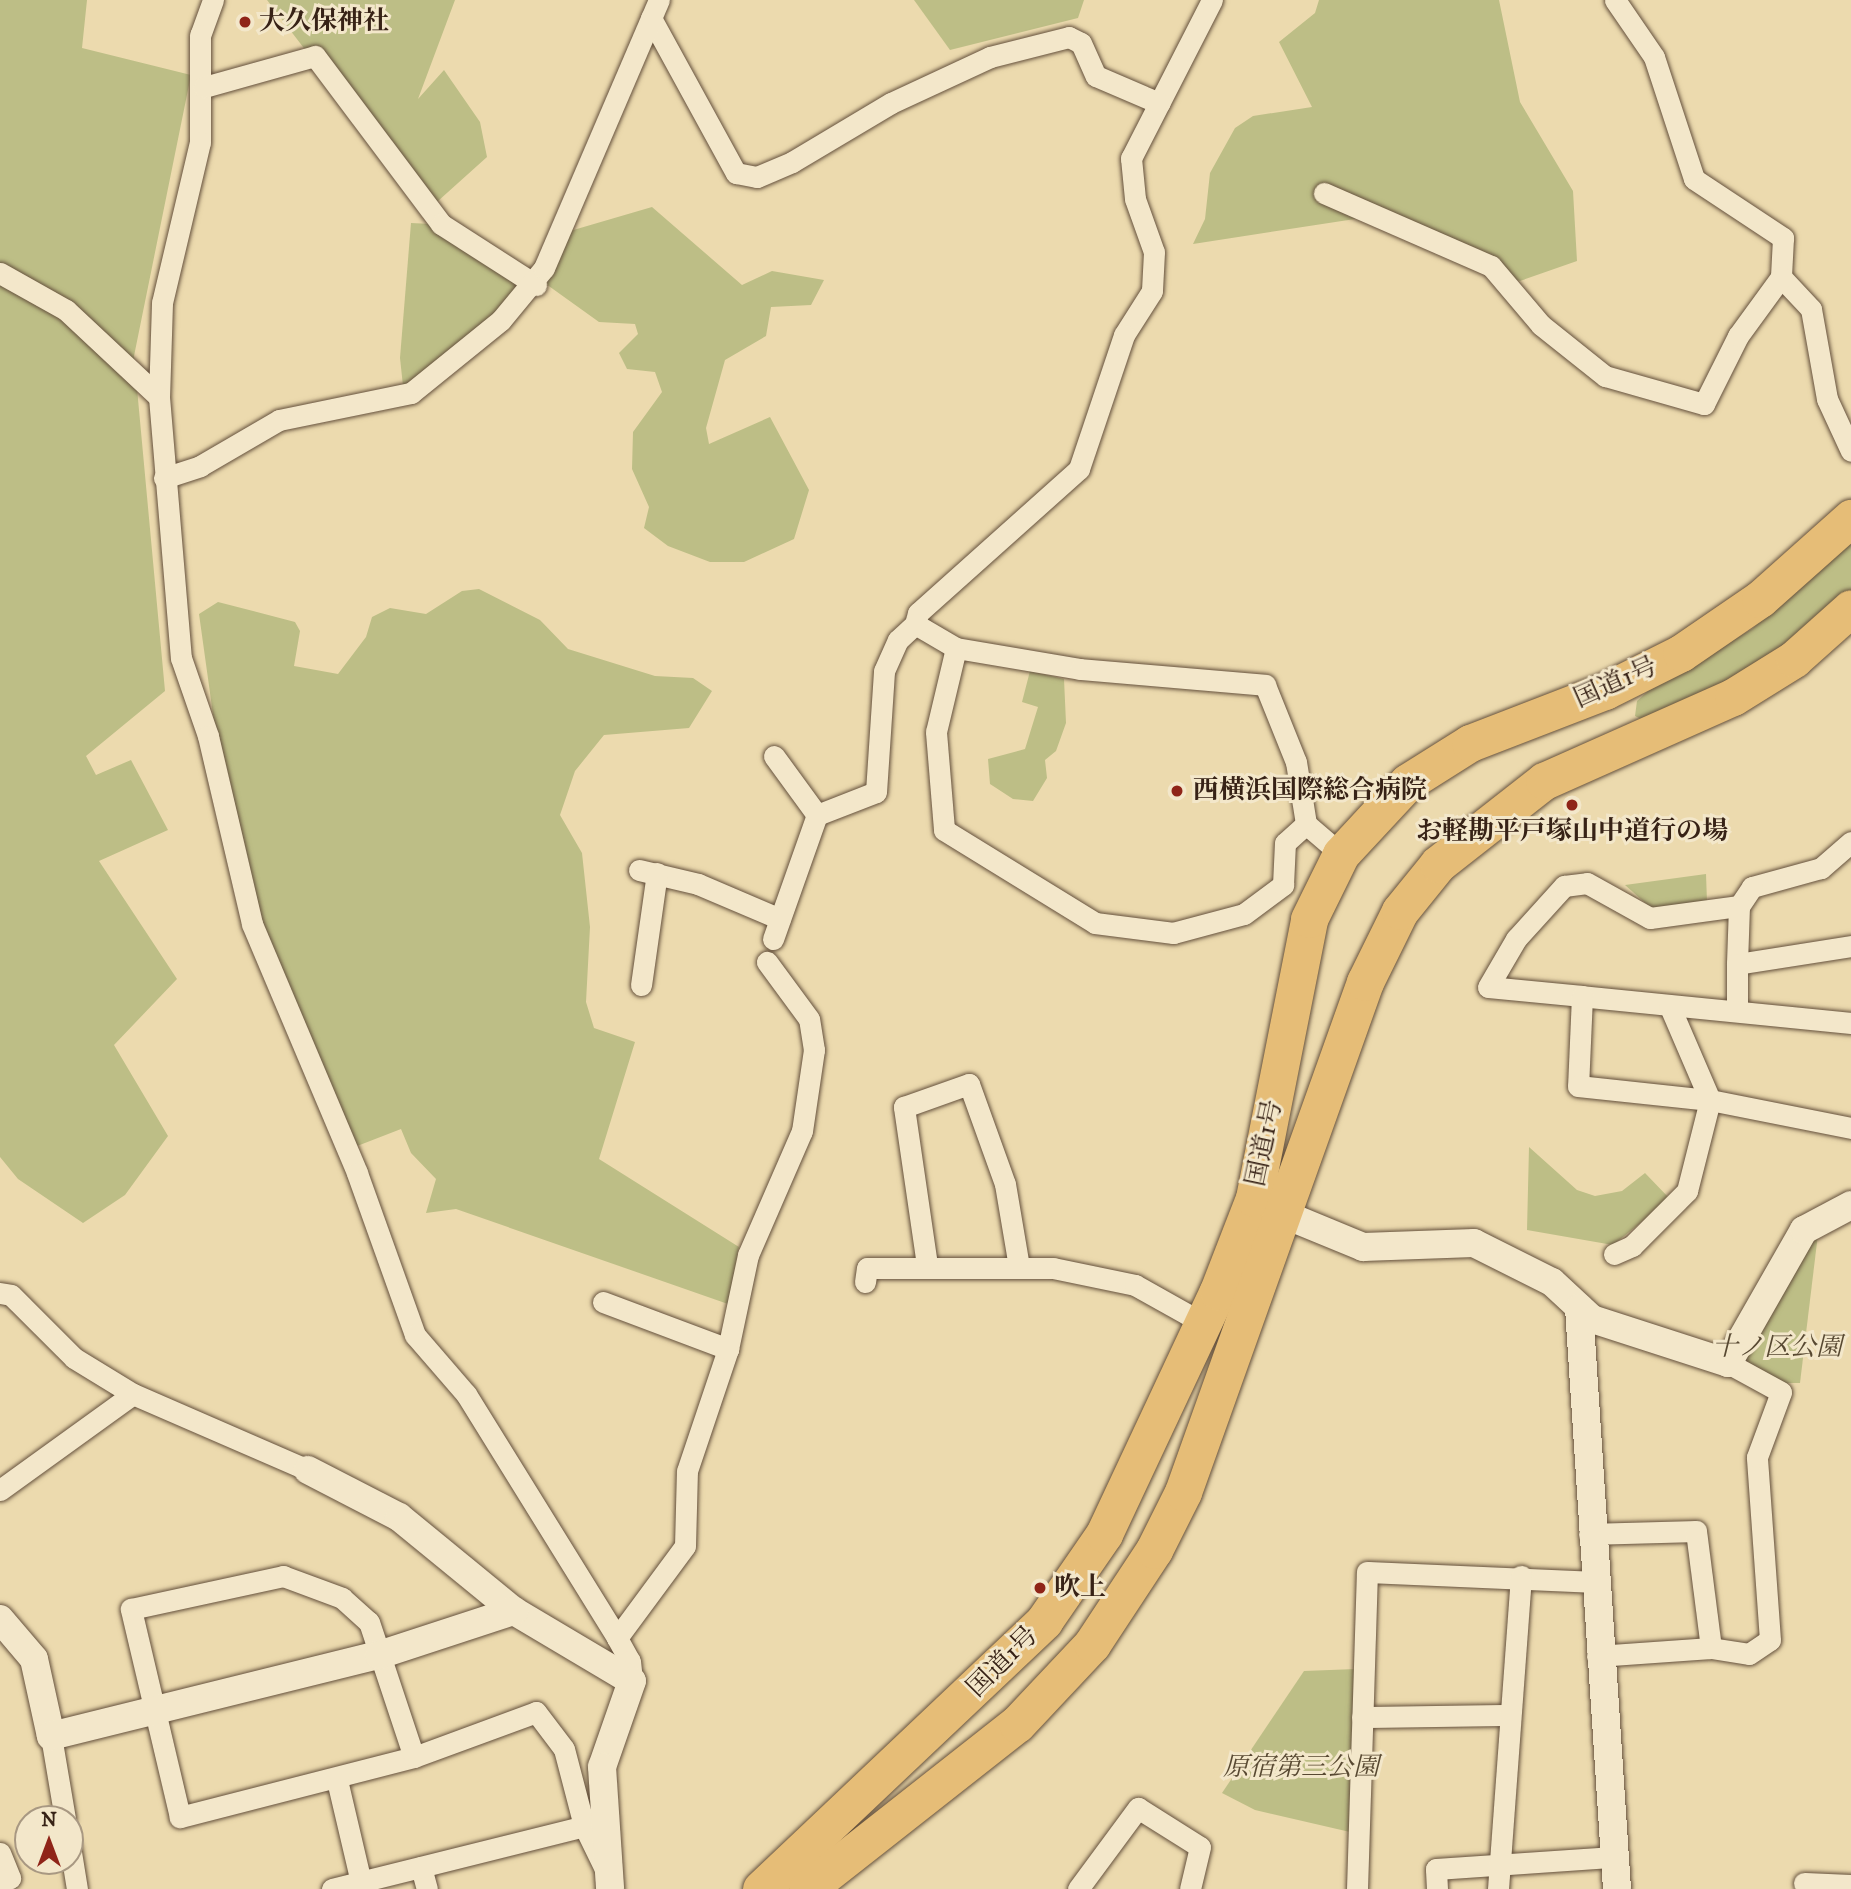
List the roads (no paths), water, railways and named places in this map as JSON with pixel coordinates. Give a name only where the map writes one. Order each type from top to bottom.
[{"type":"highway","name":"国道1号","points":[[761,1889],[1044,1620],[1104,1534],[1203,1323],[1254,1198],[1309,919],[1341,854],[1408,782],[1470,743],[1605,691],[1681,653],[1760,599],[1851,518]]},
{"type":"highway","name":"国道1号","points":[[807,1889],[1017,1724],[1092,1644],[1183,1492],[1365,982],[1401,911],[1438,864],[1497,813],[1544,781],[1627,741],[1733,697],[1794,659],[1851,608]]},
{"type":"highway","points":[[1605,691],[1627,741]]},
{"type":"street","points":[[214,0],[200,35],[204,87],[200,142],[162,303],[159,397],[163,478],[181,658],[208,736],[252,924],[282,1005],[357,1173],[415,1335],[466,1394],[630,1661],[632,1681],[602,1767],[610,1883]]},
{"type":"street","points":[[773,939],[817,815],[876,792],[884,671],[898,640],[915,624],[918,613],[1079,469],[1124,335],[1152,291],[1154,252],[1135,199],[1131,158],[1212,0]]},
{"type":"street","points":[[1324,193],[1491,266],[1541,325],[1605,376],[1704,404],[1738,336],[1781,277],[1783,238],[1695,179],[1654,57],[1615,0]]},
{"type":"street","points":[[655,9],[736,173],[757,177],[792,162],[891,103],[990,57],[1069,37],[1081,43],[1096,76],[1159,103]]},
{"type":"street","points":[[163,478],[200,466],[279,420],[411,393],[458,359],[536,285],[655,9]]},
{"type":"street","points":[[204,87],[315,56],[440,224],[536,285]]},
{"type":"street","points":[[0,273],[66,310],[159,397]]},
{"type":"street","points":[[1781,277],[1811,309],[1827,399],[1851,451]]},
{"type":"street","points":[[915,624],[956,648],[1080,669],[1265,685],[1296,762],[1306,824],[1341,854]]},
{"type":"street","points":[[956,648],[936,732],[944,830],[1094,923],[1173,933],[1244,914],[1283,885],[1285,843],[1306,824]]},
{"type":"street","points":[[774,755],[817,815]]},
{"type":"street","points":[[1737,1010],[1739,906],[1752,887],[1821,868],[1851,842]]},
{"type":"street","points":[[640,985],[648,872],[780,919]]},
{"type":"street","points":[[1739,906],[1650,918],[1587,883],[1564,886],[1516,939],[1488,987],[1851,1023]]},
{"type":"street","points":[[1737,964],[1851,946]]},
{"type":"street","points":[[617,1638],[685,1546],[687,1471],[728,1349],[748,1255],[802,1131],[814,1050],[809,1019],[767,962]]},
{"type":"street","points":[[1582,996],[1578,1086],[1710,1100],[1851,1128]]},
{"type":"street","points":[[1614,1254],[1632,1245],[1687,1191],[1710,1100],[1669,1005]]},
{"type":"street","points":[[927,1265],[904,1107],[969,1084],[1005,1184],[1019,1267]]},
{"type":"street","points":[[1727,1363],[1804,1230],[1851,1205]]},
{"type":"street","points":[[1283,1214],[1363,1247],[1474,1243],[1552,1282],[1579,1308],[1611,1327],[1727,1363],[1781,1392],[1757,1457],[1770,1640],[1749,1654],[1711,1648],[1597,1656]]},
{"type":"street","points":[[865,1282],[867,1268],[927,1265],[1019,1267],[1135,1285],[1203,1323]]},
{"type":"street","points":[[0,1293],[11,1295],[74,1358],[133,1394],[308,1470],[432,1540],[514,1611],[632,1681]]},
{"type":"street","points":[[603,1302],[728,1349]]},
{"type":"street","points":[[1579,1308],[1592,1582],[1617,1889]]},
{"type":"street","points":[[0,1490],[133,1394]]},
{"type":"street","points":[[1589,1534],[1696,1531],[1711,1648]]},
{"type":"street","points":[[1357,1889],[1367,1572],[1521,1576],[1592,1582]]},
{"type":"street","points":[[414,1757],[379,1655],[359,1610],[283,1576],[131,1609],[180,1817],[337,1780],[414,1757],[536,1712],[564,1749],[584,1826],[610,1883]]},
{"type":"street","points":[[1498,1889],[1497,1864],[1521,1576]]},
{"type":"street","points":[[51,1736],[379,1655],[514,1611]]},
{"type":"street","points":[[0,1619],[34,1659],[63,1805]]},
{"type":"street","points":[[1362,1717],[1509,1715]]},
{"type":"street","points":[[337,1780],[361,1882]]},
{"type":"street","points":[[1078,1889],[1138,1808],[1200,1847],[1190,1889]]},
{"type":"street","points":[[332,1889],[584,1826]]},
{"type":"street","points":[[0,1853],[10,1878],[0,1882]]},
{"type":"street","points":[[1437,1889],[1436,1869],[1614,1857]]},
{"type":"street","points":[[421,1867],[426,1889]]},
{"type":"street","points":[[1804,1884],[1851,1885]]},
{"type":"place","name":"大久保神社","points":[[245,22]]},
{"type":"place","name":"西横浜国際総合病院","points":[[1177,791]]},
{"type":"place","name":"お軽勘平戸塚山中道行の場","points":[[1572,805]]},
{"type":"place","name":"吹上","points":[[1040,1588]]},
{"type":"park label","name":"十ノ区公園","points":[[1777,1348]]},
{"type":"park label","name":"原宿第三公園","points":[[1301,1768]]}]
